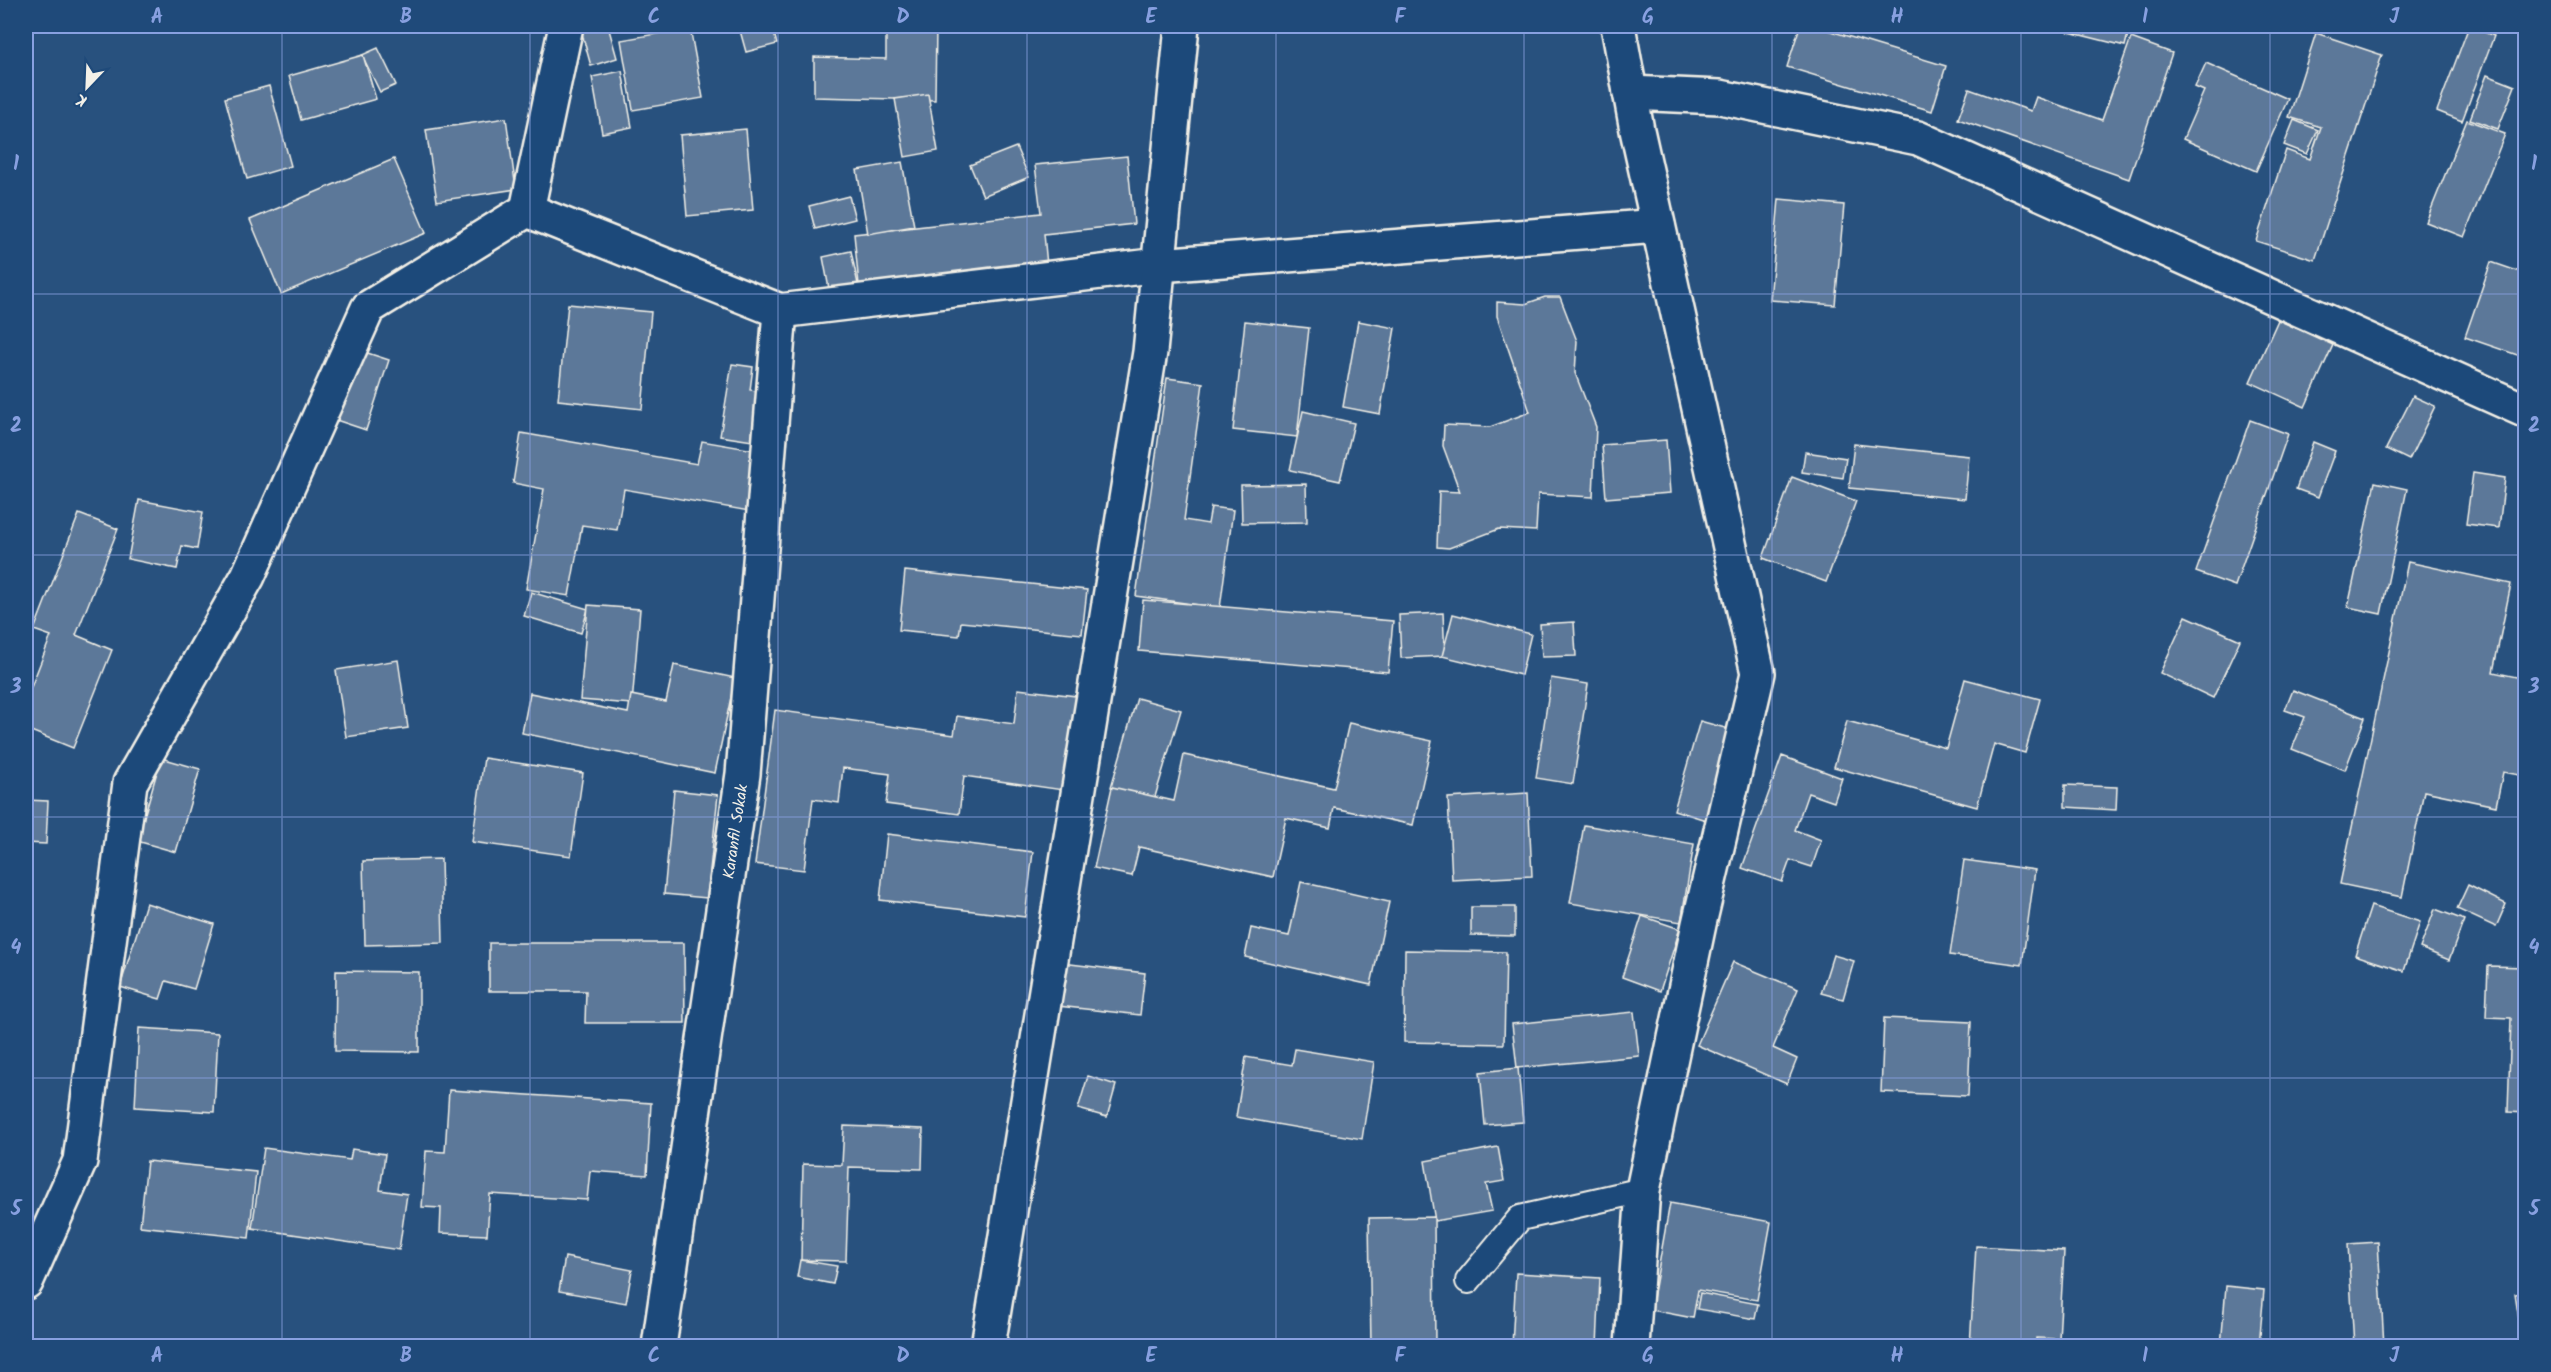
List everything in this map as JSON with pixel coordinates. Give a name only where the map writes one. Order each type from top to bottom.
[{"type":"street","points":[[26,1282],[80,1161],[130,783],[248,576],[368,308],[527,210],[566,26]]},
{"type":"street","points":[[988,1347],[1150,352],[1182,26]]},
{"type":"street","points":[[1618,26],[1658,226],[1758,673],[1699,924],[1643,1190],[1632,1347]]},
{"type":"street","points":[[1630,93],[1720,97],[1918,138],[2526,411]]},
{"type":"street","points":[[527,210],[780,311],[1159,265],[1658,226]]},
{"type":"street","name":"Karanfil Sokak","points":[[659,1347],[743,774],[780,311]]},
{"type":"lane","points":[[1468,1281],[1520,1218],[1643,1190]]},
{"type":"building","points":[[608,26],[617,58],[591,66],[581,30]]},
{"type":"building","points":[[772,26],[777,44],[746,52],[739,27]]},
{"type":"building","points":[[886,26],[936,26],[935,100],[814,97],[814,57],[886,59]]},
{"type":"building","points":[[1800,26],[1814,26],[1946,66],[1932,111],[1787,67]]},
{"type":"building","points":[[2045,26],[2130,26],[2125,46]]},
{"type":"building","points":[[2469,26],[2494,36],[2462,121],[2437,111]]},
{"type":"building","points":[[690,28],[703,98],[633,110],[621,40]]},
{"type":"building","points":[[2316,33],[2382,55],[2315,260],[2256,241],[2286,150],[2310,159],[2321,127],[2289,117]]},
{"type":"building","points":[[2131,38],[2172,53],[2129,179],[1958,119],[1969,89],[2031,111],[2036,97],[2102,120]]},
{"type":"building","points":[[378,48],[396,85],[380,92],[362,55]]},
{"type":"building","points":[[363,55],[376,99],[301,120],[289,76]]},
{"type":"building","points":[[2206,63],[2288,99],[2256,171],[2183,139],[2204,91],[2195,87]]},
{"type":"building","points":[[622,71],[632,127],[602,133],[592,77]]},
{"type":"building","points":[[2487,75],[2515,86],[2498,129],[2470,119]]},
{"type":"building","points":[[269,86],[291,166],[247,179],[225,98]]},
{"type":"building","points":[[928,94],[938,151],[905,157],[895,99]]},
{"type":"building","points":[[506,118],[516,189],[437,201],[426,130]]},
{"type":"building","points":[[2294,120],[2318,130],[2307,154],[2284,145]]},
{"type":"building","points":[[2467,120],[2505,134],[2464,237],[2426,222]]},
{"type":"building","points":[[746,129],[753,210],[687,216],[680,135]]},
{"type":"building","points":[[1016,147],[1029,177],[983,196],[970,165]]},
{"type":"building","points":[[1127,156],[1134,224],[1044,234],[1047,265],[859,285],[854,234],[1041,213],[1035,165]]},
{"type":"building","points":[[394,159],[426,233],[281,294],[250,220]]},
{"type":"building","points":[[902,162],[914,226],[868,234],[857,170]]},
{"type":"building","points":[[849,196],[855,219],[815,229],[809,206]]},
{"type":"building","points":[[1779,199],[1844,205],[1835,305],[1770,300]]},
{"type":"building","points":[[851,251],[859,289],[830,294],[823,257]]},
{"type":"building","points":[[2491,262],[2526,274],[2526,358],[2465,337]]},
{"type":"building","points":[[1545,297],[1560,297],[1577,341],[1575,373],[1596,427],[1593,497],[1538,494],[1536,531],[1499,529],[1449,548],[1437,547],[1439,491],[1460,492],[1443,446],[1444,425],[1490,427],[1530,412],[1497,316],[1497,302],[1525,304]]},
{"type":"building","points":[[568,304],[651,312],[642,409],[558,400]]},
{"type":"building","points":[[2278,320],[2333,345],[2305,407],[2250,382]]},
{"type":"building","points":[[1245,321],[1309,328],[1297,437],[1233,430]]},
{"type":"building","points":[[1358,321],[1395,328],[1380,414],[1343,407]]},
{"type":"building","points":[[349,347],[389,360],[366,430],[327,417]]},
{"type":"building","points":[[732,364],[753,367],[750,390],[767,393],[759,442],[720,436]]},
{"type":"building","points":[[1167,378],[1203,383],[1184,520],[1208,524],[1211,507],[1233,510],[1220,608],[1136,596]]},
{"type":"building","points":[[2413,396],[2435,406],[2409,460],[2386,449]]},
{"type":"building","points":[[1303,411],[1354,423],[1340,481],[1290,470]]},
{"type":"building","points":[[2250,420],[2288,434],[2235,586],[2196,572]]},
{"type":"building","points":[[521,433],[697,464],[702,441],[760,451],[749,511],[624,489],[617,530],[582,525],[569,596],[526,589],[544,489],[513,483]]},
{"type":"building","points":[[1666,440],[1670,493],[1606,498],[1602,445]]},
{"type":"building","points":[[2313,442],[2335,451],[2318,497],[2296,489]]},
{"type":"building","points":[[1854,444],[1969,456],[1965,499],[1849,488]]},
{"type":"building","points":[[1805,452],[1846,458],[1843,478],[1802,472]]},
{"type":"building","points":[[2473,473],[2505,478],[2499,528],[2466,524]]},
{"type":"building","points":[[1792,477],[1856,501],[1826,582],[1763,558]]},
{"type":"building","points":[[2375,482],[2407,489],[2381,614],[2348,607]]},
{"type":"building","points":[[1306,484],[1307,522],[1242,523],[1241,485]]},
{"type":"building","points":[[139,500],[203,512],[197,549],[182,546],[177,569],[128,559]]},
{"type":"building","points":[[79,514],[118,529],[76,635],[112,650],[73,748],[26,729],[26,700],[51,636],[34,630]]},
{"type":"building","points":[[2408,562],[2511,584],[2493,672],[2526,679],[2526,776],[2503,772],[2496,806],[2424,791],[2402,897],[2340,884]]},
{"type":"building","points":[[905,571],[1087,590],[1082,634],[961,622],[959,636],[899,630]]},
{"type":"building","points":[[531,592],[588,609],[581,633],[524,616]]},
{"type":"building","points":[[1143,600],[1393,621],[1388,672],[1139,651]]},
{"type":"building","points":[[588,605],[640,609],[632,704],[580,700]]},
{"type":"building","points":[[1443,613],[1445,656],[1401,658],[1399,615]]},
{"type":"building","points":[[1453,614],[1531,634],[1521,675],[1442,656]]},
{"type":"building","points":[[2186,616],[2240,640],[2213,698],[2160,673]]},
{"type":"building","points":[[1574,622],[1576,656],[1542,657],[1540,624]]},
{"type":"building","points":[[398,660],[408,728],[346,737],[336,670]]},
{"type":"building","points":[[674,665],[735,678],[715,773],[522,733],[530,693],[628,713],[631,695],[666,702]]},
{"type":"building","points":[[1551,678],[1588,684],[1573,784],[1536,778]]},
{"type":"building","points":[[1965,679],[2040,699],[2025,753],[1994,744],[1977,807],[1834,767],[1847,721],[1946,748]]},
{"type":"building","points":[[1018,689],[1076,696],[1063,790],[964,776],[959,814],[886,804],[890,774],[843,768],[839,803],[813,799],[804,870],[755,864],[775,710],[954,735],[957,716],[1014,724]]},
{"type":"building","points":[[2293,690],[2365,718],[2345,770],[2292,749],[2305,717],[2285,710]]},
{"type":"building","points":[[1137,698],[1181,710],[1154,800],[1111,787]]},
{"type":"building","points":[[1700,721],[1736,731],[1709,821],[1674,810]]},
{"type":"building","points":[[1349,723],[1432,741],[1413,825],[1334,808],[1330,828],[1286,818],[1273,877],[1139,847],[1132,876],[1094,868],[1112,787],[1174,801],[1184,755],[1334,788]]},
{"type":"building","points":[[1782,756],[1842,778],[1834,802],[1808,793],[1795,830],[1821,840],[1812,867],[1790,860],[1782,882],[1742,868]]},
{"type":"building","points":[[161,758],[200,769],[176,852],[137,841]]},
{"type":"building","points":[[484,758],[583,773],[571,856],[472,842]]},
{"type":"building","points":[[2065,785],[2117,787],[2116,810],[2065,807]]},
{"type":"building","points":[[674,790],[718,795],[707,898],[664,894]]},
{"type":"building","points":[[1528,793],[1532,876],[1452,880],[1448,798]]},
{"type":"building","points":[[26,800],[48,801],[46,844],[26,843]]},
{"type":"building","points":[[1584,825],[1694,844],[1681,922],[1570,903]]},
{"type":"building","points":[[887,834],[1033,852],[1025,917],[880,900]]},
{"type":"building","points":[[441,859],[443,943],[365,945],[363,861]]},
{"type":"building","points":[[1964,860],[2035,870],[2022,965],[1950,955]]},
{"type":"building","points":[[1301,882],[1389,902],[1371,985],[1245,957],[1251,928],[1289,936]]},
{"type":"building","points":[[2468,885],[2506,904],[2496,927],[2457,909]]},
{"type":"building","points":[[146,903],[214,924],[194,989],[166,981],[160,999],[120,987]]},
{"type":"building","points":[[2371,906],[2420,922],[2404,971],[2355,955]]},
{"type":"building","points":[[1471,907],[1515,907],[1515,936],[1471,935]]},
{"type":"building","points":[[2435,909],[2464,920],[2449,960],[2420,948]]},
{"type":"building","points":[[1642,916],[1680,929],[1660,991],[1622,977]]},
{"type":"building","points":[[489,943],[684,943],[685,1023],[585,1023],[586,991],[489,991]]},
{"type":"building","points":[[1405,950],[1506,952],[1504,1044],[1404,1042]]},
{"type":"building","points":[[1833,955],[1854,961],[1843,999],[1821,993]]},
{"type":"building","points":[[1733,962],[1798,989],[1773,1048],[1797,1059],[1787,1084],[1697,1045]]},
{"type":"building","points":[[1062,963],[1145,973],[1140,1015],[1058,1006]]},
{"type":"building","points":[[2488,966],[2526,967],[2526,1113],[2508,1112],[2511,1018],[2486,1017]]},
{"type":"building","points":[[336,971],[419,972],[419,1052],[335,1051]]},
{"type":"building","points":[[1634,1012],[1639,1056],[1517,1068],[1512,1024]]},
{"type":"building","points":[[1884,1018],[1971,1022],[1968,1096],[1881,1092]]},
{"type":"building","points":[[139,1028],[218,1033],[214,1112],[135,1107]]},
{"type":"building","points":[[1295,1049],[1374,1062],[1362,1139],[1236,1117],[1246,1057],[1292,1065]]},
{"type":"building","points":[[1518,1068],[1523,1122],[1485,1125],[1480,1072]]},
{"type":"building","points":[[1088,1076],[1116,1085],[1107,1117],[1078,1109]]},
{"type":"building","points":[[449,1090],[651,1103],[647,1175],[590,1171],[587,1200],[490,1194],[487,1235],[440,1233],[441,1208],[422,1207],[426,1151],[445,1152]]},
{"type":"building","points":[[844,1126],[923,1129],[922,1169],[849,1167],[846,1261],[801,1260],[803,1164],[842,1165]]},
{"type":"building","points":[[1498,1147],[1504,1181],[1486,1184],[1492,1211],[1435,1221],[1425,1161]]},
{"type":"building","points":[[264,1148],[350,1160],[352,1149],[385,1154],[380,1190],[407,1194],[399,1250],[252,1228]]},
{"type":"building","points":[[147,1161],[256,1172],[249,1238],[140,1226]]},
{"type":"building","points":[[1670,1203],[1771,1222],[1757,1300],[1698,1290],[1693,1318],[1651,1310]]},
{"type":"building","points":[[1434,1217],[1435,1346],[1371,1346],[1369,1218]]},
{"type":"building","points":[[2378,1242],[2384,1346],[2354,1346],[2348,1244]]},
{"type":"building","points":[[1976,1246],[2064,1251],[2059,1339],[2036,1338],[2036,1346],[1970,1346]]},
{"type":"building","points":[[565,1257],[632,1270],[626,1303],[559,1291]]},
{"type":"building","points":[[800,1260],[837,1266],[833,1284],[797,1277]]},
{"type":"building","points":[[1516,1273],[1600,1278],[1597,1346],[1512,1346]]},
{"type":"building","points":[[2226,1286],[2264,1290],[2259,1346],[2221,1346]]},
{"type":"building","points":[[2526,1292],[2526,1346],[2523,1346],[2515,1294]]},
{"type":"building","points":[[1700,1293],[1758,1304],[1755,1319],[1697,1309]]}]
